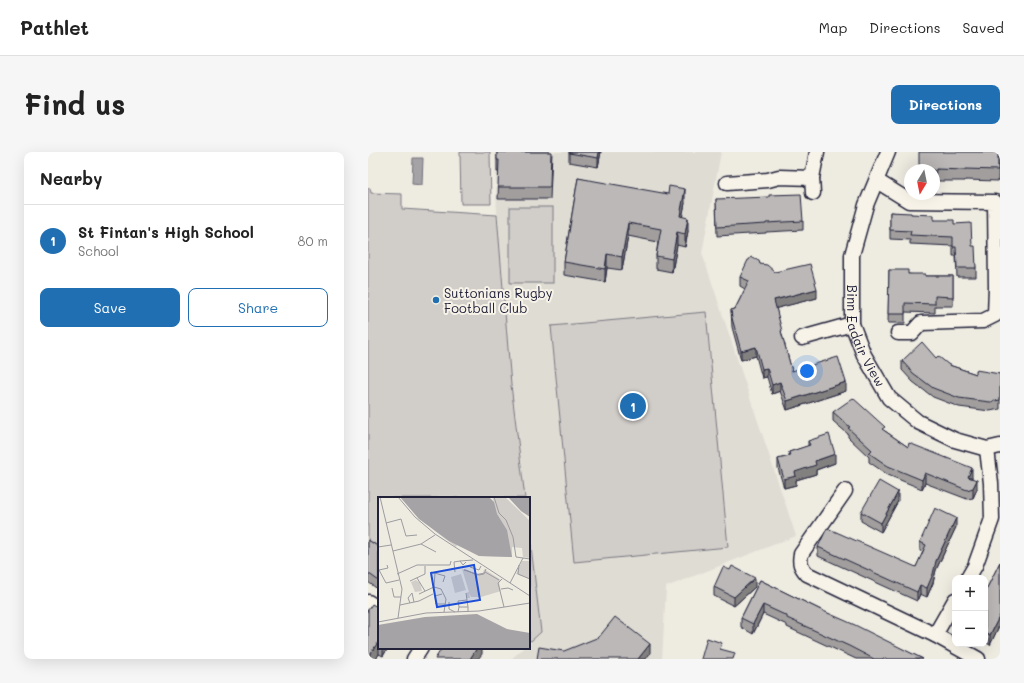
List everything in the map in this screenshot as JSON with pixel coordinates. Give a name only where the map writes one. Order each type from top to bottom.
[{"type":"street","points":[[813,193],[812,178],[817,152]]},
{"type":"street","name":"Binn Eadair View","points":[[888,152],[866,205],[852,255],[852,324],[864,355],[889,398],[918,422],[955,440],[994,447]]},
{"type":"street","points":[[726,183],[768,180],[779,177],[812,178]]},
{"type":"street","points":[[877,181],[909,201],[996,202],[995,315],[983,321],[922,323],[912,333],[898,333]]},
{"type":"street","points":[[802,338],[852,324]]},
{"type":"street","points":[[970,575],[975,566],[992,519],[994,447]]},
{"type":"street","points":[[845,491],[801,554],[800,562],[802,568],[807,574],[935,635],[978,659]]},
{"type":"street","points":[[368,602],[378,608]]},
{"type":"street","points":[[935,635],[952,605]]},
{"type":"street","points":[[414,659],[420,649]]},
{"type":"shaded area","points":[[460,152],[490,152],[491,204],[461,204]]},
{"type":"shaded area","points":[[721,152],[702,253],[796,536],[666,587],[662,659],[511,659],[523,649],[530,649],[530,642],[541,632],[530,538],[530,497],[525,497],[511,385],[497,215],[495,153]]},
{"type":"shaded area","points":[[413,158],[423,158],[422,185],[412,184]]},
{"type":"shaded area","name":"Suttonians Rugby Football Club","points":[[368,188],[370,188],[371,193],[402,194],[402,209],[497,215],[511,385],[525,497],[378,497],[378,548],[368,542]]},
{"type":"shaded area","points":[[510,207],[553,207],[553,283],[510,283]]},
{"type":"shaded area","points":[[706,312],[728,547],[574,562],[551,326]]},
{"type":"shaded area","points":[[530,538],[541,632],[530,640]]},
{"type":"building","points":[[497,152],[551,152],[550,187],[498,187],[499,160],[497,160]]},
{"type":"building","points":[[569,152],[599,152],[598,158]]},
{"type":"building","points":[[919,152],[998,152],[998,170],[940,169],[940,164],[919,164]]},
{"type":"building","points":[[578,178],[668,194],[669,186],[685,189],[680,216],[688,218],[685,234],[677,232],[672,259],[656,256],[661,229],[628,223],[622,257],[607,254],[605,269],[564,262]]},
{"type":"building","points":[[801,194],[803,221],[717,227],[716,199]]},
{"type":"building","points":[[890,212],[934,215],[934,220],[954,220],[954,224],[971,223],[972,246],[975,246],[976,268],[957,268],[956,247],[953,247],[953,237],[910,235],[911,231],[890,230]]},
{"type":"building","points":[[751,257],[759,261],[760,264],[767,265],[775,272],[810,264],[817,289],[774,300],[792,371],[838,357],[846,382],[787,401],[780,382],[772,385],[767,368],[762,369],[756,347],[741,351],[731,310],[735,309],[749,281],[740,277]]},
{"type":"building","points":[[889,270],[908,270],[908,274],[925,274],[925,276],[953,276],[953,297],[935,296],[935,304],[905,303],[905,314],[888,314]]},
{"type":"building","points":[[922,342],[936,358],[938,356],[949,365],[976,374],[976,370],[1000,374],[1000,400],[990,402],[959,398],[933,388],[913,373],[902,361]]},
{"type":"building","points":[[853,398],[885,427],[882,429],[908,447],[909,443],[972,468],[968,477],[977,480],[973,488],[967,490],[925,473],[922,480],[888,466],[869,453],[872,450],[833,412]]},
{"type":"building","points":[[829,434],[835,454],[815,461],[816,465],[795,472],[796,476],[784,479],[778,459],[790,456],[789,452],[810,445],[808,441]]},
{"type":"building","points":[[879,481],[898,492],[881,523],[861,512]]},
{"type":"building","points":[[935,508],[956,518],[936,561],[933,574],[927,588],[920,585],[917,592],[818,547],[827,528],[916,567],[926,545],[920,542]]},
{"type":"building","points":[[368,540],[378,546],[378,580],[368,573]]},
{"type":"building","points":[[1000,562],[1000,615],[990,635],[988,634],[988,586]]},
{"type":"building","points":[[732,566],[755,578],[734,597],[714,587],[723,567],[730,570]]},
{"type":"building","points":[[760,580],[923,659],[874,659],[763,605],[753,624],[741,618]]},
{"type":"building","points":[[372,604],[378,607],[378,642],[368,657],[368,610]]},
{"type":"building","points":[[615,617],[650,644],[638,659],[537,659],[539,647],[564,651],[599,637]]},
{"type":"building","points":[[707,638],[722,643],[720,649],[735,653],[733,659],[701,659]]},
{"type":"building","points":[[441,649],[476,649],[470,659],[435,659]]},
{"type":"place","name":"Suttonians Rugby Football Club","points":[[436,300]]},
{"type":"place","name":"St Fintan's High School","points":[[633,406]]}]
